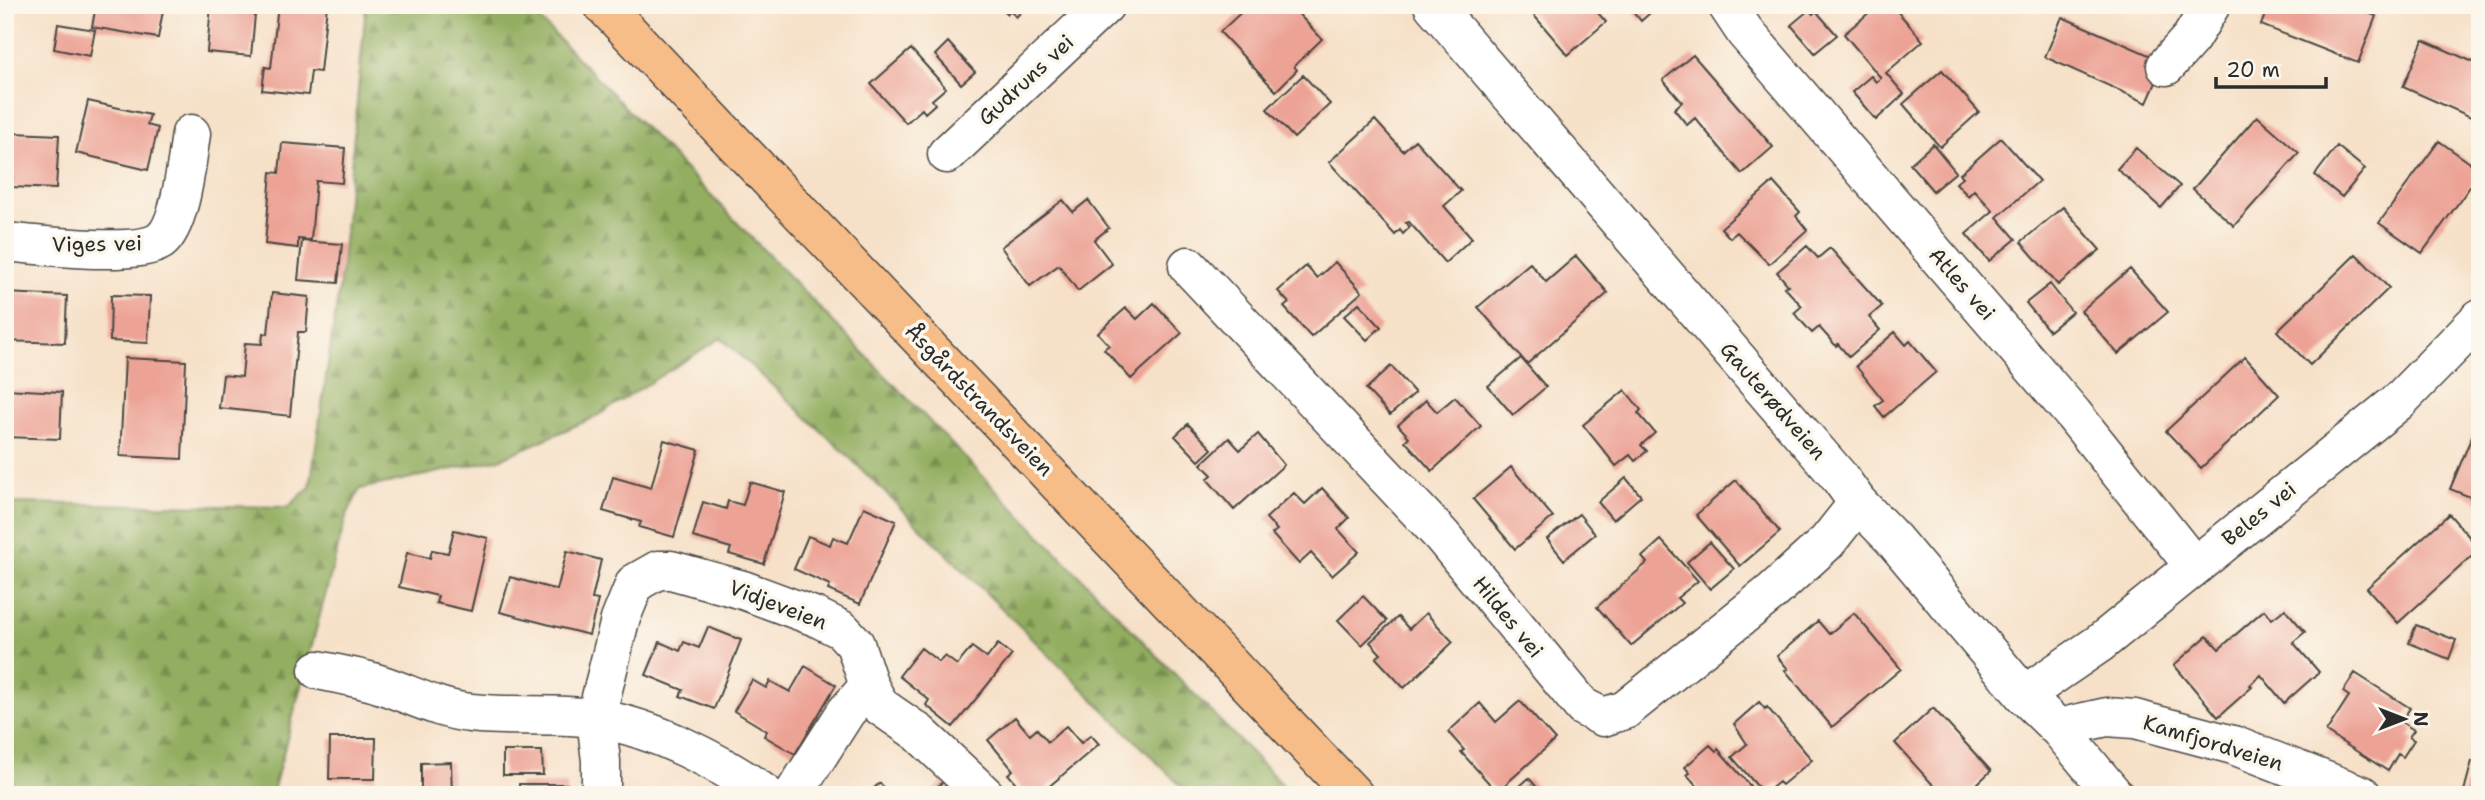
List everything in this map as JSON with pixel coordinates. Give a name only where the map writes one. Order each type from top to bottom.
[{"type":"main road","name":"Åsgårdstrandsveien","points":[[603,5],[1354,795]]},
{"type":"street","name":"Gudruns vei","points":[[947,154],[1105,5]]},
{"type":"street","name":"Gauterødveien","points":[[1433,5],[1840,478],[1858,503],[1894,539],[2024,695],[2060,730],[2114,795]]},
{"type":"street","name":"Atles vei","points":[[1727,5],[1745,32],[2073,414],[2194,566]]},
{"type":"street","points":[[2166,66],[2191,38],[2211,5]]},
{"type":"street","name":"Viges vei","points":[[5,242],[58,247],[141,248],[161,240],[175,217],[185,180],[191,134]]},
{"type":"street","name":"Hildes vei","points":[[1188,266],[1442,536],[1583,707],[1603,716],[1625,710],[1772,592],[1827,542],[1858,503]]},
{"type":"street","name":"Beles vei","points":[[2024,695],[2100,643],[2399,401],[2480,318]]},
{"type":"street","name":"Vidjeveien","points":[[601,795],[601,761],[596,718],[620,620],[635,583],[658,570],[671,570],[743,590],[816,617],[842,630],[855,645],[869,686],[880,706],[919,733],[985,795]]},
{"type":"street","points":[[318,670],[383,685],[439,707],[471,713],[596,718],[631,726],[711,760],[766,795]]},
{"type":"street","points":[[793,795],[846,712],[869,686]]},
{"type":"street","name":"Kamfjordveien","points":[[2060,730],[2107,717],[2135,719],[2232,745],[2362,795]]},
{"type":"green space","points":[[366,5],[526,5],[1292,795],[1190,795],[844,452],[721,338],[595,417],[500,459],[360,489],[346,517],[272,795],[5,795],[5,503],[288,507],[310,487],[341,275]]},
{"type":"building","points":[[96,5],[164,5],[158,38],[92,27]]},
{"type":"building","points":[[211,5],[256,5],[251,56],[207,52]]},
{"type":"building","points":[[278,5],[327,5],[320,72],[311,71],[308,95],[262,90],[265,67],[271,68]]},
{"type":"building","points":[[1001,5],[1028,5],[1016,17],[1010,10],[1007,14]]},
{"type":"building","points":[[1249,5],[1290,5],[1322,39],[1294,66],[1297,70],[1276,91],[1220,32]]},
{"type":"building","points":[[1525,5],[1591,5],[1606,22],[1568,55]]},
{"type":"building","points":[[1628,5],[1659,5],[1641,21]]},
{"type":"building","points":[[1878,5],[1892,5],[1923,41],[1886,73],[1904,94],[1876,120],[1852,92],[1871,76],[1876,82],[1881,78],[1844,34]]},
{"type":"building","points":[[2269,5],[2348,5],[2376,16],[2358,63],[2261,25]]},
{"type":"building","points":[[1809,10],[1813,14],[1816,11],[1837,35],[1815,53],[1791,25]]},
{"type":"building","points":[[2062,17],[2165,62],[2147,103],[2045,57]]},
{"type":"building","points":[[58,24],[95,30],[90,56],[54,49]]},
{"type":"building","points":[[5,26],[11,27],[8,45],[5,45]]},
{"type":"building","points":[[2423,40],[2480,65],[2480,121],[2403,87]]},
{"type":"building","points":[[948,42],[975,72],[961,84],[935,55]]},
{"type":"building","points":[[911,49],[946,88],[932,100],[935,104],[925,113],[922,109],[906,123],[871,84]]},
{"type":"building","points":[[1693,55],[1773,147],[1742,174],[1695,118],[1687,125],[1674,109],[1682,102],[1663,80]]},
{"type":"building","points":[[1942,70],[1979,112],[1940,147],[1903,104]]},
{"type":"building","points":[[1303,75],[1330,104],[1294,138],[1267,109]]},
{"type":"building","points":[[88,101],[150,115],[147,125],[158,128],[148,170],[76,153]]},
{"type":"building","points":[[2257,116],[2299,153],[2234,226],[2193,189]]},
{"type":"building","points":[[1375,120],[1403,151],[1415,140],[1461,191],[1444,206],[1472,238],[1445,263],[1409,222],[1406,223],[1410,227],[1403,234],[1400,230],[1395,235],[1329,162]]},
{"type":"building","points":[[14,133],[59,135],[56,189],[12,187]]},
{"type":"building","points":[[2001,138],[2039,181],[1997,217],[2016,239],[1989,261],[1966,234],[1993,211],[1974,190],[1968,196],[1956,183],[1963,177],[1960,174]]},
{"type":"building","points":[[2439,141],[2480,170],[2480,173],[2422,253],[2379,223]]},
{"type":"building","points":[[282,143],[345,148],[342,183],[316,181],[311,240],[298,239],[298,248],[265,244],[271,172],[279,173]]},
{"type":"building","points":[[1933,144],[1956,172],[1933,191],[1910,164]]},
{"type":"building","points":[[2337,146],[2365,169],[2342,197],[2315,175]]},
{"type":"building","points":[[2136,148],[2180,186],[2161,208],[2117,169]]},
{"type":"building","points":[[1773,182],[1800,212],[1796,216],[1807,230],[1769,264],[1737,232],[1730,238],[1721,228]]},
{"type":"building","points":[[1063,200],[1073,212],[1088,200],[1109,228],[1094,240],[1112,264],[1078,291],[1059,265],[1030,286],[1001,247]]},
{"type":"building","points":[[2063,207],[2100,250],[2058,285],[2021,242]]},
{"type":"building","points":[[302,241],[342,244],[338,283],[298,280]]},
{"type":"building","points":[[1807,246],[1818,258],[1830,248],[1882,306],[1869,317],[1880,330],[1849,357],[1819,327],[1812,333],[1794,313],[1802,306],[1784,287],[1788,285],[1777,272]]},
{"type":"building","points":[[2356,254],[2389,288],[2310,365],[2277,331]]},
{"type":"building","points":[[1576,256],[1608,293],[1527,364],[1478,307],[1530,263],[1546,282]]},
{"type":"building","points":[[1335,262],[1362,292],[1311,337],[1284,307],[1289,303],[1278,291],[1306,266],[1317,278]]},
{"type":"building","points":[[2130,269],[2168,312],[2118,354],[2081,311]]},
{"type":"building","points":[[2050,284],[2072,312],[2049,331],[2026,303]]},
{"type":"building","points":[[5,293],[67,296],[65,343],[5,341]]},
{"type":"building","points":[[272,293],[309,297],[306,332],[298,332],[290,416],[219,408],[223,375],[242,377],[245,343],[262,344],[263,333],[268,334]]},
{"type":"building","points":[[111,295],[150,296],[148,343],[110,341]]},
{"type":"building","points":[[1154,303],[1182,333],[1131,379],[1104,349],[1109,345],[1098,333],[1126,308],[1137,319]]},
{"type":"building","points":[[1359,303],[1381,327],[1367,340],[1344,316]]},
{"type":"building","points":[[1895,332],[1906,345],[1910,341],[1936,372],[1884,417],[1875,406],[1883,400],[1856,366]]},
{"type":"building","points":[[2245,357],[2279,395],[2201,468],[2166,431]]},
{"type":"building","points":[[125,358],[186,361],[182,459],[120,456]]},
{"type":"building","points":[[1521,358],[1546,387],[1513,415],[1488,386]]},
{"type":"building","points":[[1391,366],[1415,393],[1390,415],[1366,389]]},
{"type":"building","points":[[5,389],[62,392],[60,439],[5,437]]},
{"type":"building","points":[[1625,390],[1641,410],[1638,413],[1655,433],[1641,445],[1647,451],[1635,461],[1630,455],[1616,466],[1583,425]]},
{"type":"building","points":[[1455,397],[1481,426],[1432,471],[1405,441],[1409,437],[1398,425],[1426,400],[1437,412]]},
{"type":"building","points":[[2480,417],[2480,501],[2450,489]]},
{"type":"building","points":[[1188,424],[1212,449],[1199,461],[1175,436]]},
{"type":"building","points":[[1258,434],[1284,465],[1234,510],[1207,479],[1212,475],[1201,464],[1229,438],[1240,450]]},
{"type":"building","points":[[664,440],[699,450],[674,537],[639,527],[641,522],[603,511],[613,477],[651,488]]},
{"type":"building","points":[[1511,467],[1553,517],[1515,549],[1473,499]]},
{"type":"building","points":[[1626,478],[1641,496],[1613,520],[1598,502]]},
{"type":"building","points":[[1736,480],[1780,532],[1740,566],[1696,515]]},
{"type":"building","points":[[750,482],[785,492],[764,564],[729,554],[731,548],[693,537],[703,502],[726,509],[728,501],[743,505]]},
{"type":"building","points":[[1322,488],[1349,518],[1338,529],[1359,552],[1332,576],[1311,553],[1299,564],[1272,534],[1277,530],[1266,518],[1294,493],[1305,504]]},
{"type":"building","points":[[864,507],[896,521],[860,604],[828,590],[830,585],[794,569],[808,536],[830,545],[833,537],[848,543]]},
{"type":"building","points":[[1579,514],[1595,534],[1564,560],[1547,539]]},
{"type":"building","points":[[2449,514],[2480,549],[2398,623],[2367,588]]},
{"type":"building","points":[[454,530],[488,538],[471,611],[436,603],[438,596],[399,587],[407,553],[430,558],[432,550],[448,553]]},
{"type":"building","points":[[1661,540],[1698,581],[1677,598],[1682,603],[1631,646],[1597,607],[1647,563],[1642,557]]},
{"type":"building","points":[[1710,542],[1734,569],[1710,589],[1687,562]]},
{"type":"building","points":[[567,551],[601,560],[592,599],[598,600],[589,635],[500,612],[510,577],[557,590]]},
{"type":"building","points":[[1363,596],[1387,621],[1362,645],[1338,620]]},
{"type":"building","points":[[2285,609],[2305,632],[2293,642],[2319,672],[2284,703],[2261,675],[2250,685],[2252,687],[2218,717],[2174,665],[2207,636],[2219,649],[2264,610],[2272,619]]},
{"type":"building","points":[[1426,613],[1453,642],[1404,688],[1376,658],[1381,654],[1370,642],[1398,617],[1409,629]]},
{"type":"building","points":[[1854,613],[1901,669],[1832,727],[1785,670],[1788,669],[1777,656],[1818,621],[1829,634]]},
{"type":"building","points":[[2416,625],[2456,640],[2449,659],[2409,643]]},
{"type":"building","points":[[708,627],[741,640],[714,709],[680,696],[683,690],[646,675],[660,642],[680,651],[684,642],[699,648]]},
{"type":"building","points":[[998,644],[1012,655],[953,727],[926,705],[929,700],[899,676],[921,648],[939,662],[945,656],[957,665],[972,647],[987,658]]},
{"type":"building","points":[[805,666],[836,685],[795,754],[764,736],[767,731],[734,711],[752,680],[766,688],[770,681],[790,692]]},
{"type":"building","points":[[2355,673],[2410,708],[2401,722],[2414,730],[2409,737],[2414,740],[2403,757],[2398,754],[2388,771],[2326,732],[2349,696],[2343,692]]},
{"type":"building","points":[[1520,701],[1555,740],[1497,792],[1461,752],[1464,750],[1448,732],[1480,703],[1496,722]]},
{"type":"building","points":[[1759,702],[1765,709],[1767,707],[1812,760],[1782,785],[1779,782],[1764,794],[1732,757],[1747,744],[1734,724]]},
{"type":"building","points":[[1933,708],[1991,771],[1965,795],[1934,795],[1930,790],[1934,786],[1895,743]]},
{"type":"building","points":[[1015,717],[1030,735],[1037,729],[1048,742],[1066,726],[1081,743],[1091,735],[1099,744],[1039,795],[1026,795],[1008,774],[1013,770],[988,740]]},
{"type":"building","points":[[330,738],[376,738],[375,779],[329,779]]},
{"type":"building","points":[[1710,745],[1716,751],[1718,749],[1758,795],[1688,795],[1698,787],[1687,775],[1690,773],[1685,767]]},
{"type":"building","points":[[503,751],[542,751],[543,775],[503,775]]},
{"type":"building","points":[[2472,761],[2480,763],[2480,795],[2463,795]]},
{"type":"building","points":[[451,762],[452,795],[421,795],[421,763]]},
{"type":"building","points":[[1529,778],[1543,795],[1510,795]]},
{"type":"building","points":[[944,781],[955,795],[927,795]]},
{"type":"building","points":[[880,783],[890,795],[866,795]]},
{"type":"building","points":[[519,784],[567,784],[567,795],[519,795]]}]
